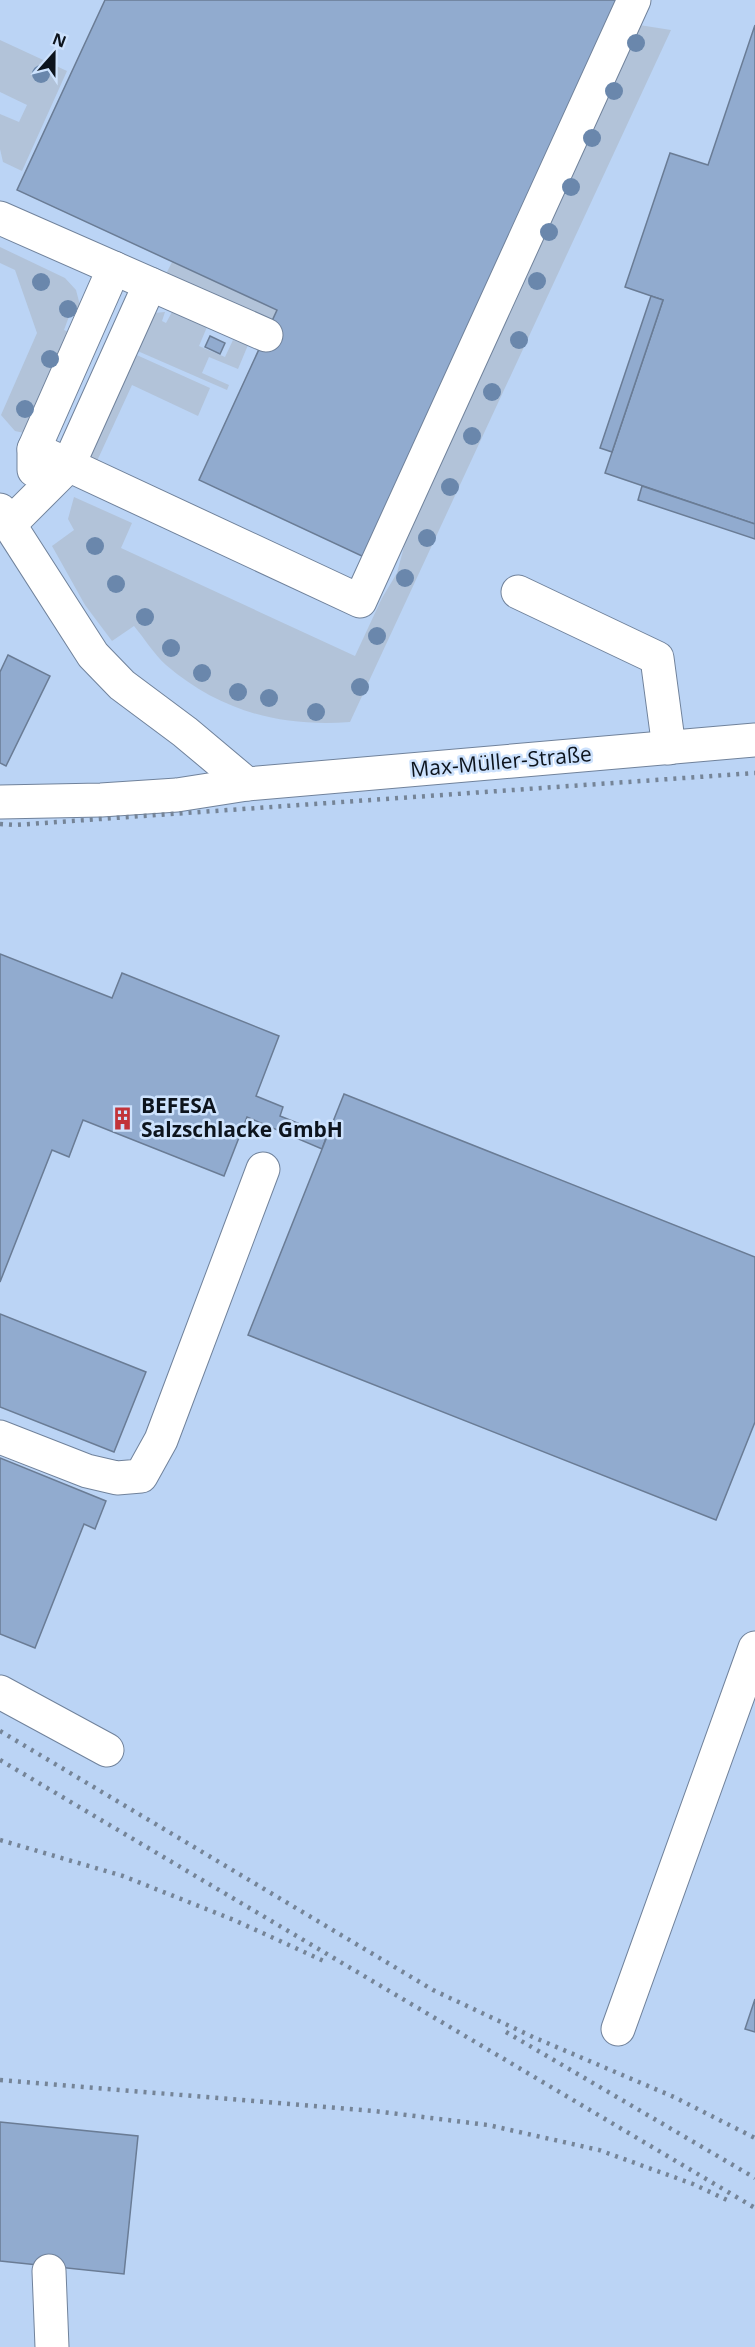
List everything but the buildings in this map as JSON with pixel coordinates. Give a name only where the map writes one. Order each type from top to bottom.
[{"type":"lane","points":[[34,449],[360,601],[634,0]]},
{"type":"lane","points":[[0,218],[266,335]]},
{"type":"lane","points":[[32,502],[34,449],[114,268]]},
{"type":"lane","points":[[150,284],[68,466],[32,502],[5,517],[93,655],[122,685],[185,732],[248,784]]},
{"type":"lane","points":[[518,592],[657,658],[669,748]]},
{"type":"lane","name":"Max-Müller-Straße","points":[[0,802],[155,796],[248,784],[755,740]]},
{"type":"lane","points":[[0,1437],[87,1471],[117,1478],[141,1476],[161,1440],[262,1169]]},
{"type":"lane","points":[[618,2028],[755,1648]]},
{"type":"lane","points":[[0,1692],[107,1750]]},
{"type":"lane","points":[[49,2271],[52,2347]]},
{"type":"shaded area","points":[[0,0],[755,0],[755,2347],[0,2347]]},
{"type":"shaded area","points":[[633,24],[671,30],[350,722],[299,722],[252,713],[229,705],[186,681],[162,661],[134,626],[112,641],[85,605],[52,546],[74,530],[68,519],[74,497],[132,523],[121,548],[355,656],[382,598],[397,573],[418,494]]},
{"type":"shaded area","points":[[0,40],[67,71],[22,171],[3,162],[0,149],[0,114],[19,122],[27,105],[0,92]]},
{"type":"shaded area","points":[[0,247],[65,278],[76,290],[82,313],[81,315],[71,311],[64,330],[75,335],[24,433],[15,431],[1,415],[37,333],[15,270],[0,263]]},
{"type":"shaded area","points":[[172,262],[277,310],[271,323],[166,274]]},
{"type":"shaded area","points":[[165,312],[162,321],[166,323],[172,312],[207,327],[199,346],[225,357],[233,340],[248,345],[238,369],[209,357],[202,373],[229,385],[227,390],[133,349],[154,313]]},
{"type":"shaded area","points":[[130,352],[210,388],[198,416],[132,385],[97,461],[86,457]]},
{"type":"railway","points":[[0,824],[15,825],[755,773]]},
{"type":"railway","points":[[0,1731],[433,1990],[533,2037],[674,2097],[755,2138]]},
{"type":"railway","points":[[0,1760],[755,2208]]},
{"type":"railway","points":[[0,1840],[123,1876],[234,1920],[328,1963]]},
{"type":"railway","points":[[506,2032],[755,2178]]},
{"type":"railway","points":[[0,2080],[374,2111],[488,2125],[599,2150],[693,2184],[727,2200]]},
{"type":"place","name":"BEFESA Salzschlacke GmbH","points":[[123,1118]]}]
